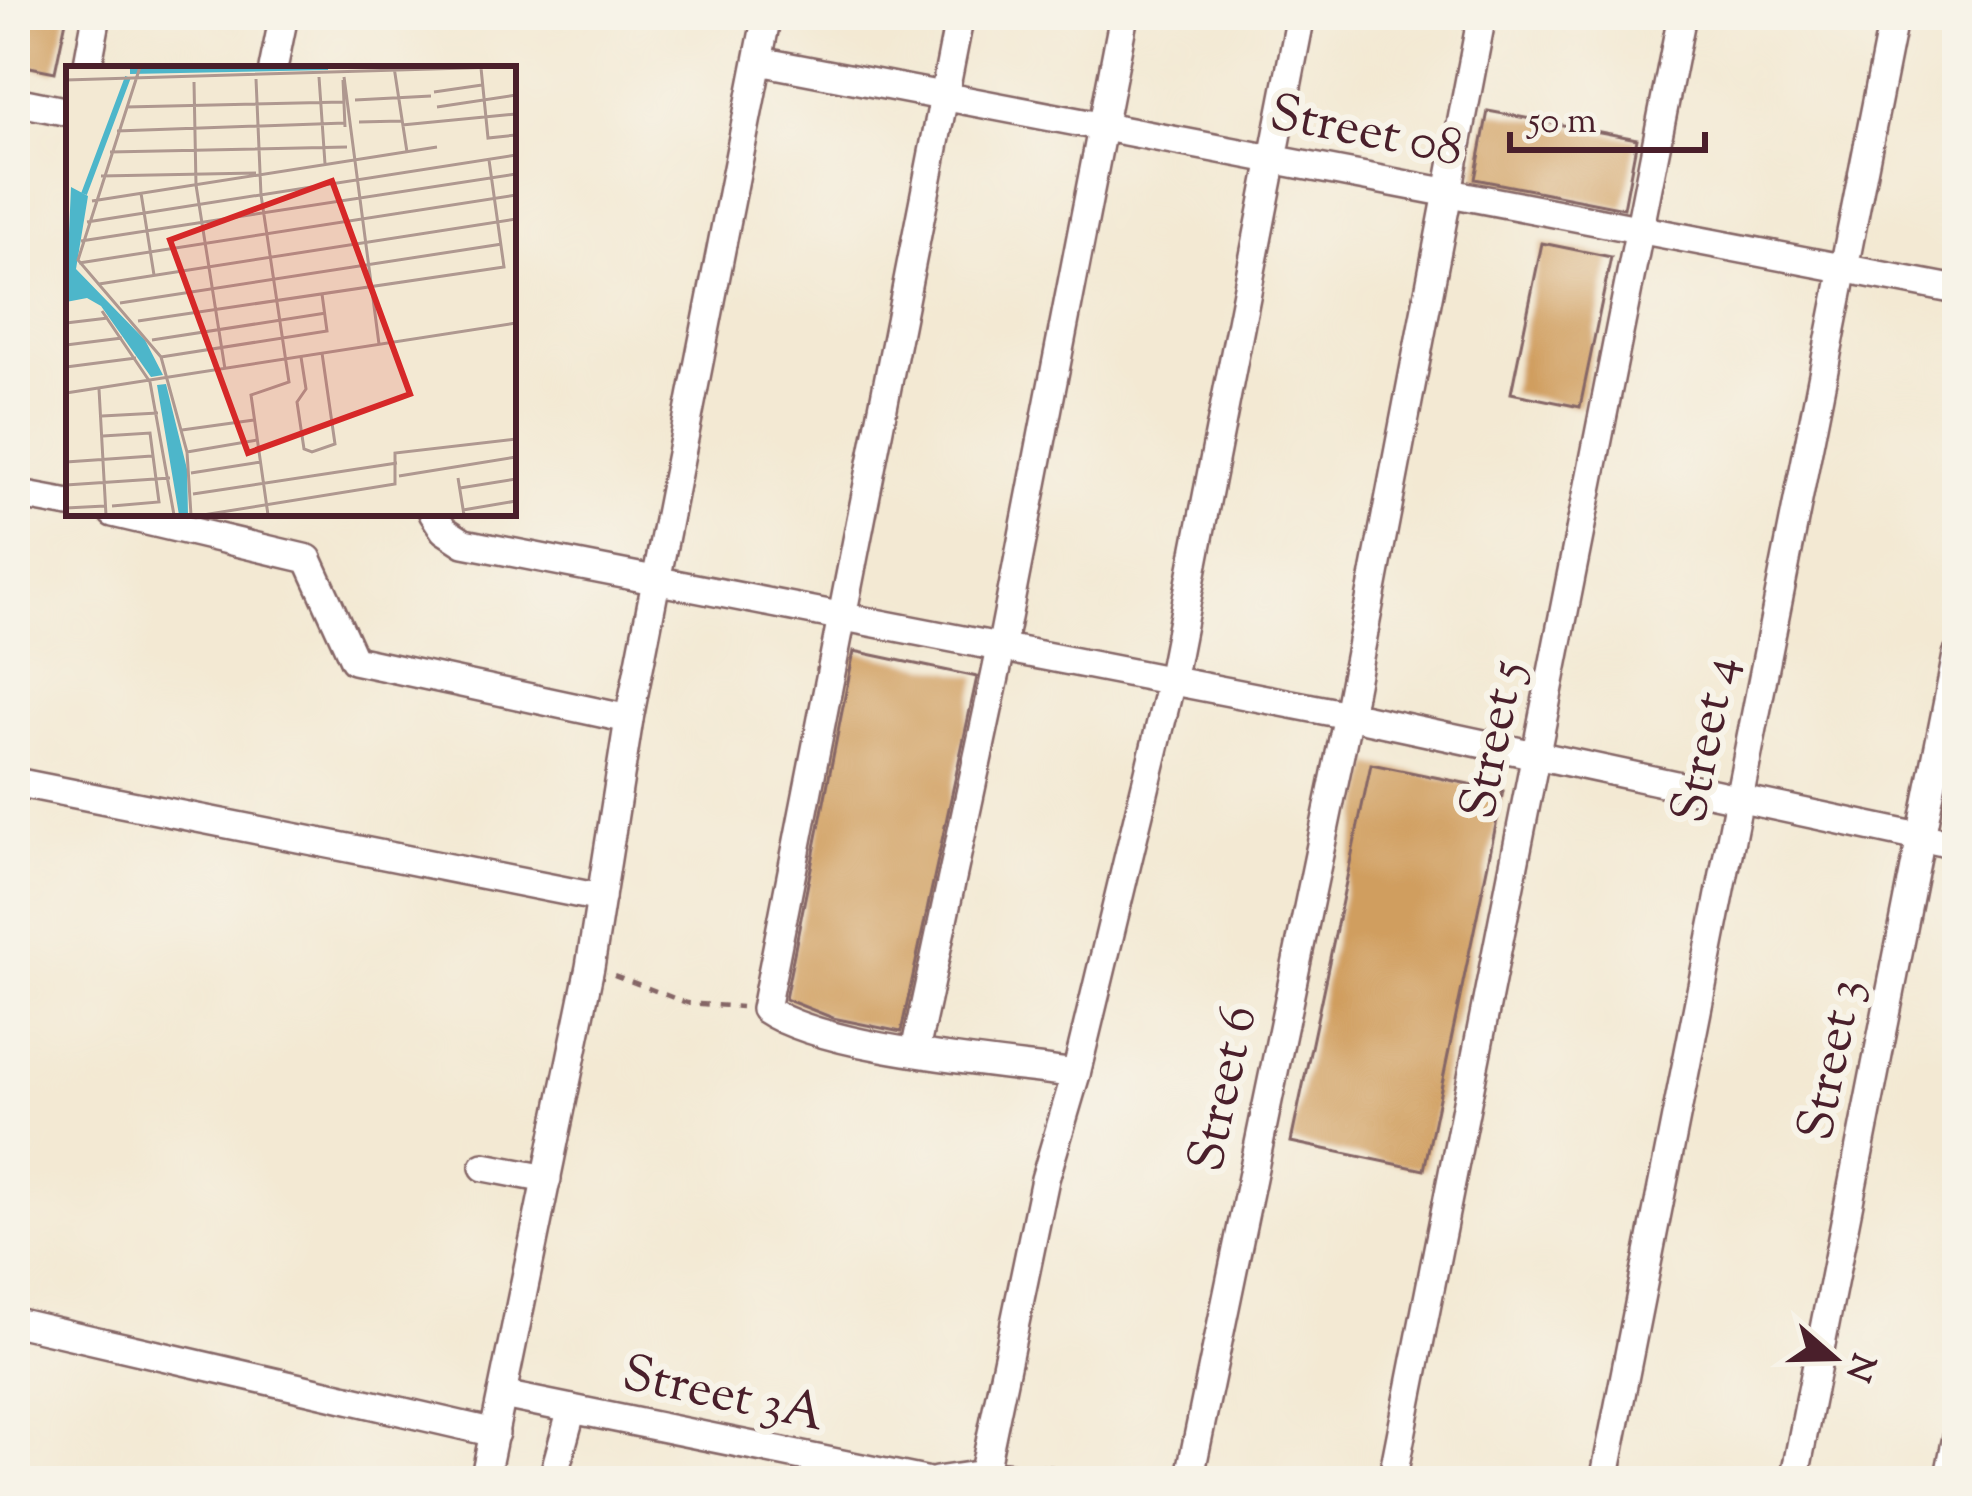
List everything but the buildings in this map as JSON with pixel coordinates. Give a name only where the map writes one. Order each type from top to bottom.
[{"type":"street","points":[[88,66],[98,15]]},
{"type":"street","points":[[274,66],[284,15]]},
{"type":"street","points":[[484,1481],[590,967],[629,719],[767,15]]},
{"type":"street","points":[[960,15],[765,1009],[803,1028],[915,1051],[1076,1074]]},
{"type":"street","points":[[915,1051],[1001,649],[1124,15]]},
{"type":"street","points":[[983,1477],[1046,1179],[1171,681],[1301,15]]},
{"type":"street","name":"Street 6","points":[[1189,1481],[1348,715],[1482,15]]},
{"type":"street","name":"Street 5","points":[[1392,1481],[1682,15]]},
{"type":"street","name":"Street 4","points":[[1604,1481],[1894,15]]},
{"type":"street","name":"Street 08","points":[[760,61],[1957,290]]},
{"type":"street","points":[[15,101],[66,111]]},
{"type":"street","points":[[15,494],[66,503]]},
{"type":"street","points":[[125,516],[308,559],[355,659],[629,719]]},
{"type":"street","points":[[435,516],[444,530],[464,543],[1348,715],[1957,845]]},
{"type":"street","name":"Street 3","points":[[1794,1481],[1957,655]]},
{"type":"street","points":[[15,782],[601,898]]},
{"type":"street","points":[[484,1167],[547,1179]]},
{"type":"street","points":[[15,1322],[495,1433]]},
{"type":"street","name":"Street 3A","points":[[503,1395],[925,1481]]},
{"type":"street","points":[[552,1481],[572,1409]]},
{"type":"street","points":[[1948,1481],[1957,1438]]},
{"type":"street","points":[[936,1481],[983,1477],[1052,1481]]},
{"type":"path","points":[[590,967],[686,1003],[765,1009]]}]
